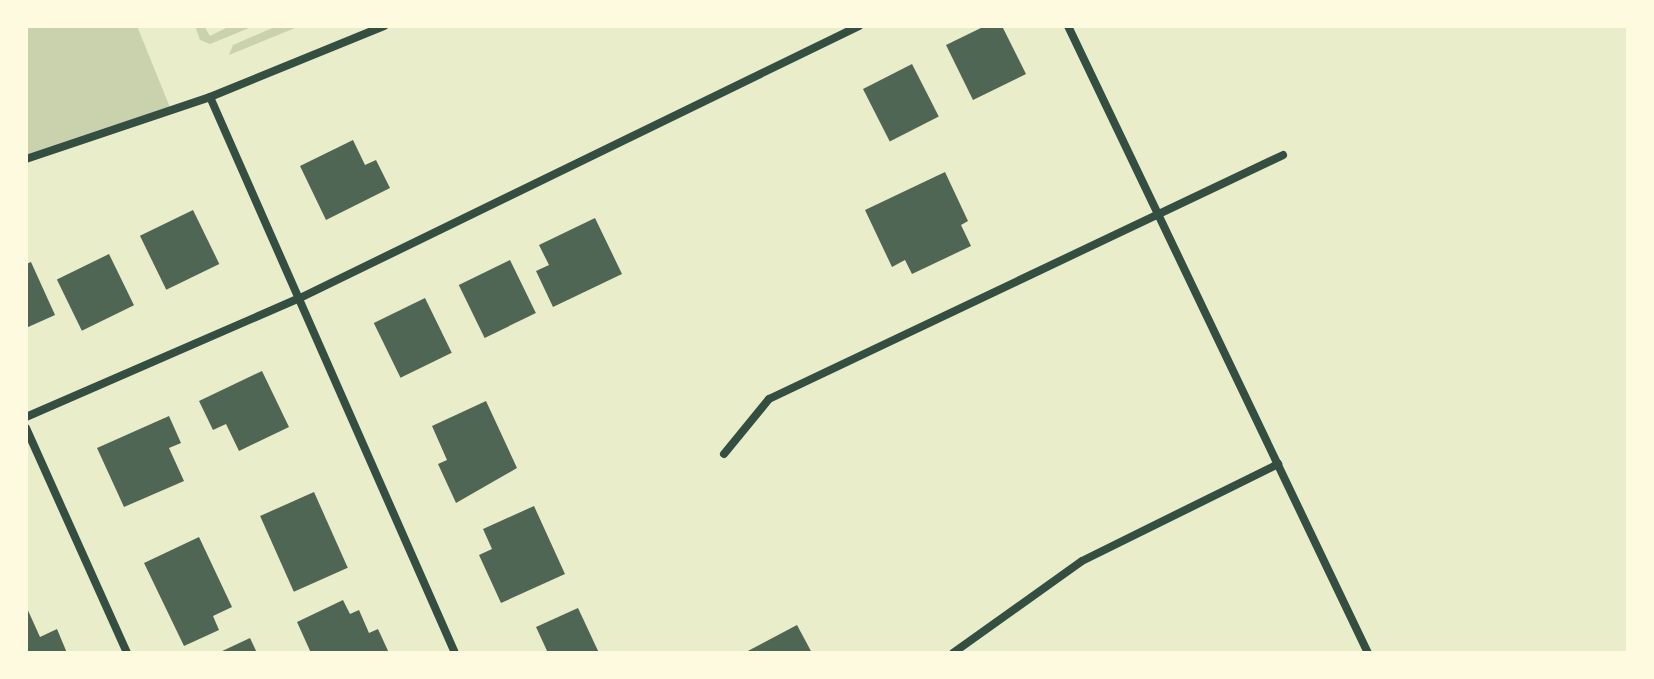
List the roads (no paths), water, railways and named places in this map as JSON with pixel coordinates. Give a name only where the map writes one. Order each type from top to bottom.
[{"type":"street","points":[[26,159],[210,97],[384,26]]},
{"type":"street","points":[[26,417],[300,298],[859,26]]},
{"type":"street","points":[[1068,26],[1368,653]]},
{"type":"street","points":[[210,97],[455,653]]},
{"type":"street","points":[[724,454],[769,399],[1283,155]]},
{"type":"street","points":[[26,428],[127,653]]},
{"type":"street","points":[[953,653],[1082,561],[1278,464]]}]
